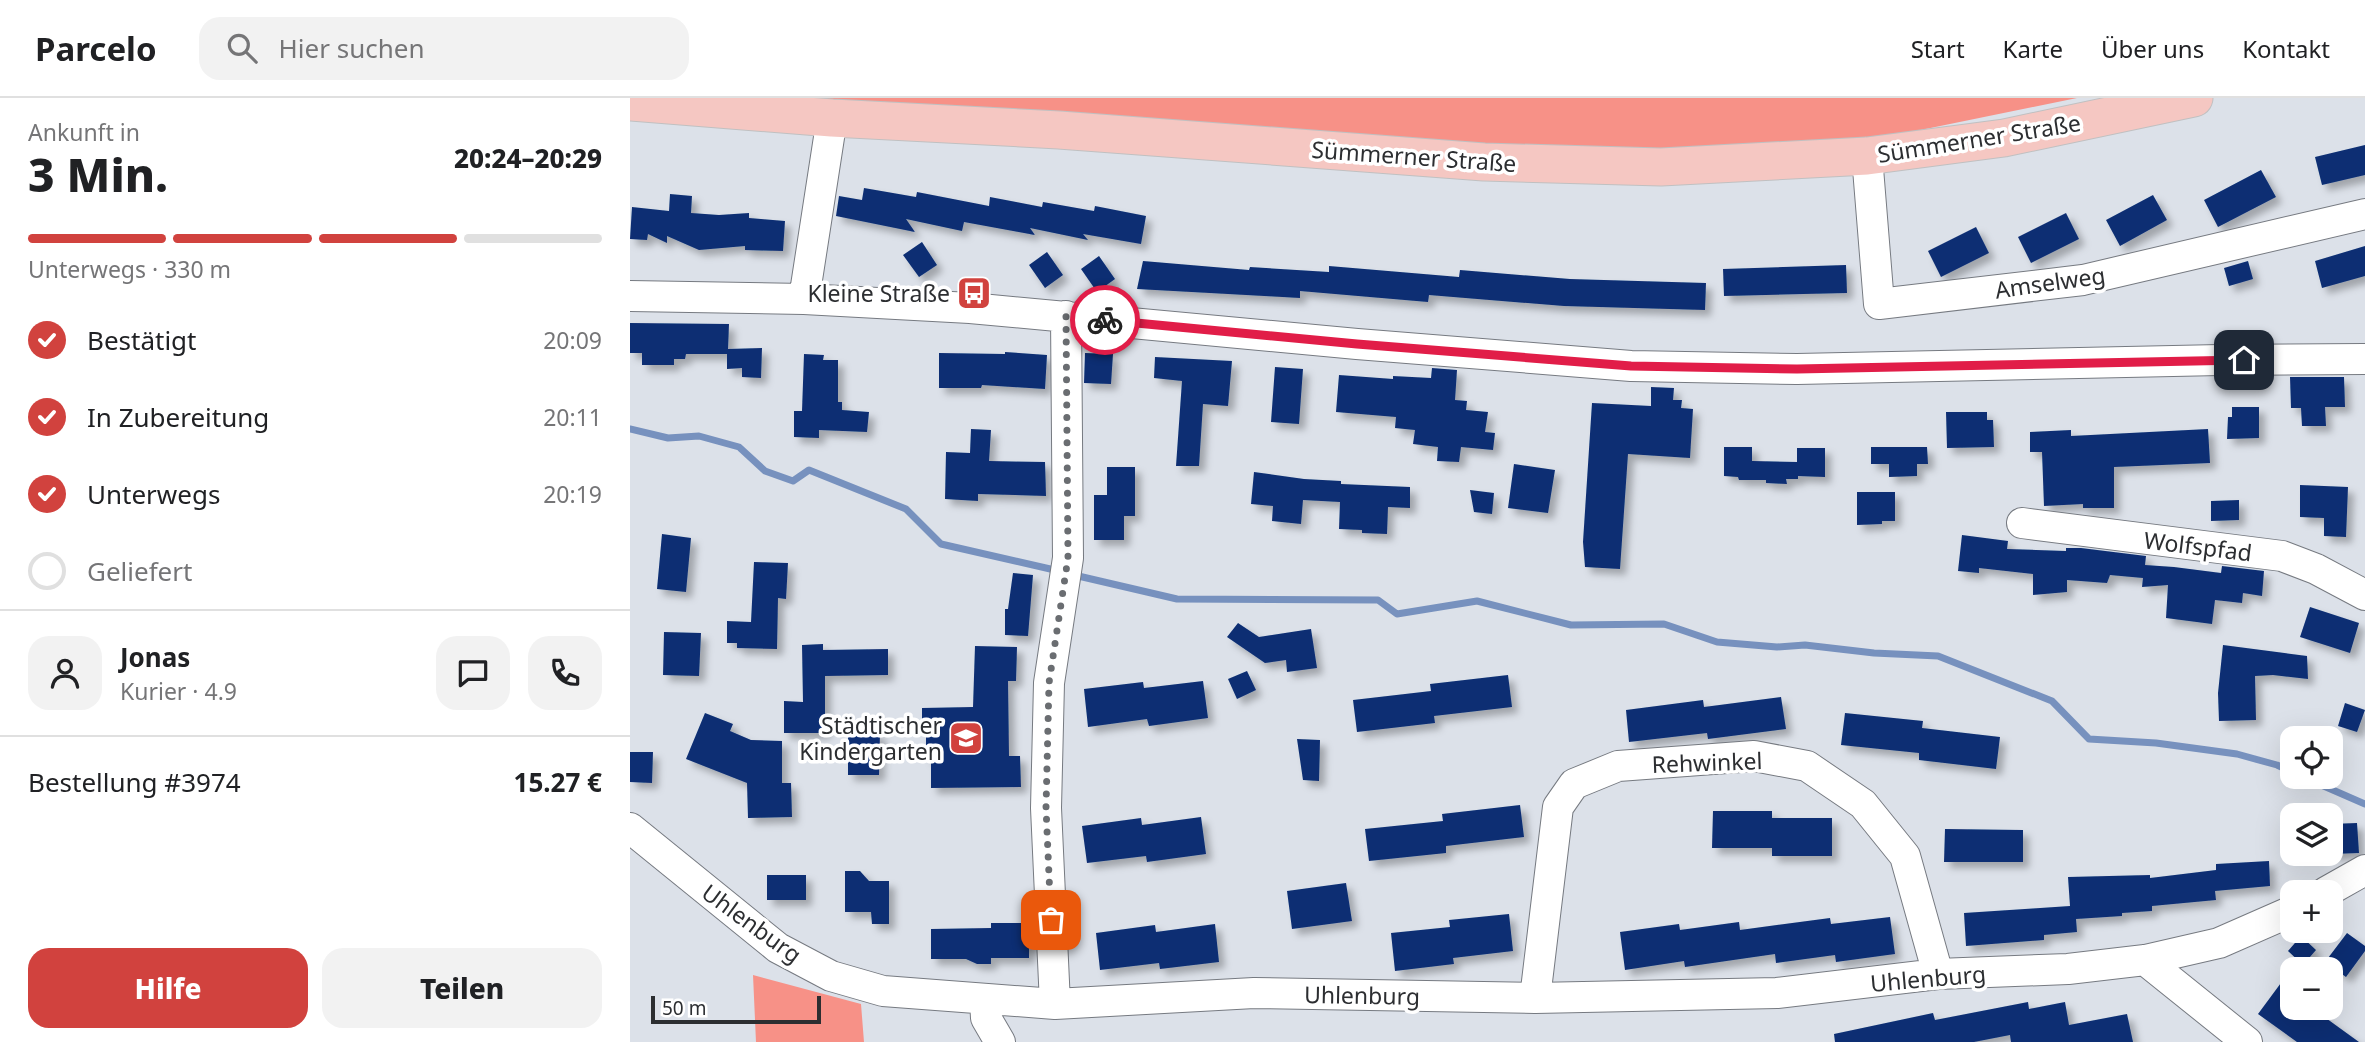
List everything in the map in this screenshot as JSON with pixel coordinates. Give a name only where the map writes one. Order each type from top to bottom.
[{"type":"main road","name":"Sümmerner Straße","points":[[630,102],[832,118],[1073,131],[1484,162],[1661,167],[1867,156],[2004,138],[2194,98]]},
{"type":"street","points":[[804,299],[832,118]]},
{"type":"street","name":"Amselweg","points":[[1867,156],[1879,304],[2083,280],[2365,214]]},
{"type":"street","points":[[630,296],[804,299],[1066,316],[1357,344],[1631,366],[1797,369],[2365,359]]},
{"type":"street","points":[[1055,1004],[1046,794],[1049,683],[1068,558],[1066,316]]},
{"type":"street","name":"Wolfspfad","points":[[2022,523],[2282,556],[2316,569],[2365,595]]},
{"type":"street","name":"Rehwinkel","points":[[1535,998],[1558,807],[1574,784],[1618,766],[1754,756],[1807,766],[1863,804],[1905,856],[1937,974]]},
{"type":"street","name":"Uhlenburg","points":[[630,828],[778,948],[831,976],[883,991],[1055,1004],[1254,993],[1535,998],[1777,993],[1937,974],[2068,969],[2144,960],[2219,943],[2280,916]]},
{"type":"street","points":[[2343,882],[2365,870]]},
{"type":"street","points":[[2144,960],[2247,1042]]},
{"type":"street","points":[[985,999],[986,1018],[1000,1042]]},
{"type":"shaded area","points":[[778,98],[2077,98],[1867,141],[1663,155]]},
{"type":"shaded area","points":[[753,975],[861,1004],[864,1042],[756,1042]]},
{"type":"building","points":[[2365,145],[2365,175],[2322,185],[2315,157]]},
{"type":"building","points":[[2261,170],[2276,197],[2218,227],[2204,200]]},
{"type":"building","points":[[864,188],[916,197],[917,192],[989,206],[990,197],[1042,207],[1043,202],[1094,211],[1095,206],[1146,216],[1141,244],[1083,234],[1088,240],[1030,228],[1035,235],[964,222],[962,231],[906,219],[915,232],[836,216],[839,196],[862,200]]},
{"type":"building","points":[[670,194],[692,196],[691,213],[749,213],[749,218],[785,221],[783,251],[745,250],[745,246],[699,250],[667,236],[667,243],[648,234],[647,240],[630,239],[632,207],[669,211]]},
{"type":"building","points":[[2153,195],[2167,220],[2120,246],[2106,220]]},
{"type":"building","points":[[2066,213],[2079,239],[2031,263],[2018,237]]},
{"type":"building","points":[[1976,227],[1989,253],[1941,277],[1928,251]]},
{"type":"building","points":[[922,242],[937,265],[919,277],[903,255]]},
{"type":"building","points":[[2365,246],[2365,276],[2322,288],[2315,261]]},
{"type":"building","points":[[1047,252],[1063,275],[1045,288],[1029,265]]},
{"type":"building","points":[[1099,256],[1115,279],[1097,292],[1081,269]]},
{"type":"building","points":[[1143,261],[1249,270],[1250,267],[1329,272],[1329,266],[1459,277],[1460,270],[1570,279],[1706,283],[1705,310],[1564,306],[1429,295],[1428,302],[1300,291],[1300,298],[1137,289]]},
{"type":"building","points":[[2248,261],[2253,279],[2229,286],[2224,268]]},
{"type":"building","points":[[1846,265],[1847,293],[1724,296],[1723,269]]},
{"type":"building","points":[[630,323],[729,324],[728,349],[762,348],[761,378],[742,377],[742,368],[727,369],[727,354],[686,354],[685,359],[674,359],[674,365],[642,365],[642,353],[630,353]]},
{"type":"building","points":[[1005,352],[1047,355],[1045,389],[982,385],[981,388],[939,388],[939,353]]},
{"type":"building","points":[[1085,353],[1113,354],[1111,384],[1084,383]]},
{"type":"building","points":[[804,354],[824,355],[823,360],[838,360],[838,402],[842,402],[842,410],[869,412],[867,432],[819,430],[819,438],[794,437],[794,411],[802,411]]},
{"type":"building","points":[[1155,357],[1232,361],[1228,406],[1203,404],[1199,466],[1176,466],[1182,381],[1154,378]]},
{"type":"building","points":[[1275,367],[1303,369],[1299,424],[1271,422]]},
{"type":"building","points":[[1432,368],[1457,370],[1455,400],[1467,401],[1466,410],[1488,412],[1485,432],[1495,433],[1493,450],[1461,447],[1459,462],[1437,461],[1438,447],[1413,444],[1415,430],[1395,428],[1396,417],[1336,412],[1339,375],[1393,379],[1393,376],[1431,378]]},
{"type":"building","points":[[2290,377],[2344,377],[2345,407],[2325,407],[2326,426],[2302,426],[2301,408],[2291,408]]},
{"type":"building","points":[[1651,387],[1674,388],[1673,400],[1682,400],[1681,408],[1693,409],[1690,458],[1628,454],[1620,569],[1585,567],[1583,542],[1592,403],[1651,406]]},
{"type":"building","points":[[2232,407],[2259,407],[2259,438],[2227,439],[2228,417],[2232,417]]},
{"type":"building","points":[[1946,412],[1987,412],[1987,420],[1993,420],[1994,447],[1947,448]]},
{"type":"building","points":[[971,429],[991,430],[989,461],[1045,462],[1046,496],[978,494],[978,501],[945,499],[946,452],[970,453]]},
{"type":"building","points":[[2208,429],[2210,463],[2114,467],[2114,508],[2083,508],[2083,504],[2044,506],[2042,452],[2030,452],[2030,432],[2071,430],[2071,436]]},
{"type":"building","points":[[1724,447],[1752,447],[1752,461],[1797,462],[1797,448],[1825,448],[1825,477],[1798,476],[1798,479],[1786,479],[1787,484],[1724,476]]},
{"type":"building","points":[[1871,447],[1927,447],[1928,464],[1917,464],[1917,476],[1889,477],[1889,464],[1871,464]]},
{"type":"building","points":[[1514,464],[1555,470],[1548,513],[1508,508]]},
{"type":"building","points":[[1107,467],[1135,467],[1135,516],[1124,516],[1124,540],[1094,540],[1094,495],[1107,495]]},
{"type":"building","points":[[1254,472],[1341,481],[1341,484],[1410,487],[1410,508],[1388,507],[1387,534],[1339,529],[1340,502],[1303,500],[1301,524],[1272,521],[1273,506],[1251,504]]},
{"type":"building","points":[[2300,485],[2348,487],[2346,537],[2324,536],[2324,518],[2300,517]]},
{"type":"building","points":[[1470,490],[1494,493],[1492,514],[1474,512]]},
{"type":"building","points":[[1857,492],[1895,492],[1895,521],[1857,525]]},
{"type":"building","points":[[2239,500],[2239,520],[2211,521],[2211,501]]},
{"type":"building","points":[[662,534],[691,538],[686,592],[657,589]]},
{"type":"building","points":[[1962,535],[2008,541],[2007,549],[2066,551],[2066,548],[2081,548],[2146,556],[2145,565],[2221,573],[2222,566],[2264,571],[2262,596],[2243,593],[2242,603],[2215,600],[2212,624],[2166,618],[2168,585],[2142,587],[2143,578],[2110,575],[2107,583],[2067,580],[2067,592],[2033,595],[2033,574],[1979,568],[1979,573],[1958,571]]},
{"type":"building","points":[[754,562],[788,563],[786,599],[778,598],[777,649],[737,648],[737,643],[727,643],[727,621],[751,622]]},
{"type":"building","points":[[1013,573],[1033,575],[1028,636],[1005,635],[1005,609],[1008,609]]},
{"type":"building","points":[[2310,607],[2359,623],[2350,653],[2300,637]]},
{"type":"building","points":[[1238,623],[1259,637],[1311,629],[1317,668],[1287,672],[1286,660],[1265,663],[1227,637]]},
{"type":"building","points":[[664,632],[701,633],[699,676],[663,675]]},
{"type":"building","points":[[823,644],[823,650],[888,649],[888,675],[825,676],[825,733],[784,733],[784,701],[803,702],[802,645]]},
{"type":"building","points":[[2223,645],[2307,656],[2308,679],[2255,676],[2256,720],[2219,721],[2218,693]]},
{"type":"building","name":"Städtischer Kindergarten","points":[[975,646],[1017,647],[1016,681],[1008,681],[1009,756],[1020,756],[1021,787],[931,788],[931,758],[926,758],[926,727],[922,727],[922,708],[973,707]]},
{"type":"building","points":[[1247,671],[1256,690],[1237,699],[1228,679]]},
{"type":"building","points":[[1508,675],[1512,707],[1434,716],[1435,723],[1357,732],[1353,700],[1431,691],[1430,684]]},
{"type":"building","points":[[1203,681],[1208,718],[1149,726],[1147,719],[1088,727],[1084,689],[1143,682],[1144,688]]},
{"type":"building","points":[[1781,697],[1786,729],[1708,739],[1707,733],[1629,742],[1626,710],[1703,700],[1704,707]]},
{"type":"building","points":[[2345,703],[2365,710],[2357,732],[2338,726]]},
{"type":"building","points":[[705,713],[733,724],[730,731],[751,740],[782,741],[782,783],[791,783],[792,817],[748,818],[747,783],[686,759]]},
{"type":"building","points":[[1845,713],[1923,721],[1922,728],[2000,737],[1996,769],[1919,760],[1919,753],[1841,745]]},
{"type":"building","points":[[848,732],[880,732],[879,775],[848,775]]},
{"type":"building","points":[[1297,739],[1320,740],[1319,781],[1303,780]]},
{"type":"building","points":[[630,752],[653,752],[652,783],[630,782]]},
{"type":"building","points":[[1520,805],[1524,837],[1446,846],[1446,853],[1369,861],[1365,829],[1443,821],[1442,814]]},
{"type":"building","points":[[1713,811],[1772,811],[1772,818],[1832,818],[1832,856],[1772,856],[1772,848],[1712,848]]},
{"type":"building","points":[[1201,817],[1206,854],[1147,862],[1146,856],[1087,863],[1082,826],[1141,818],[1142,825]]},
{"type":"building","points":[[2357,823],[2359,853],[2343,854],[2343,824]]},
{"type":"building","points":[[1945,829],[2023,830],[2023,862],[1944,862]]},
{"type":"building","points":[[2269,861],[2270,886],[2215,891],[2216,900],[2152,906],[2152,911],[2076,919],[2077,932],[2044,935],[2044,940],[1966,946],[1964,913],[2070,906],[2068,877],[2150,875],[2150,878],[2216,870],[2216,864]]},
{"type":"building","points":[[845,871],[860,871],[869,881],[889,881],[889,924],[872,924],[871,912],[845,912]]},
{"type":"building","points":[[767,875],[806,875],[806,900],[767,900]]},
{"type":"building","points":[[1346,883],[1352,921],[1292,929],[1287,891]]},
{"type":"building","points":[[1509,914],[1513,951],[1453,958],[1454,964],[1395,971],[1391,933],[1450,927],[1449,920]]},
{"type":"building","points":[[1890,917],[1895,954],[1836,962],[1835,955],[1776,963],[1775,954],[1685,967],[1684,961],[1625,970],[1620,932],[1679,924],[1680,930],[1739,922],[1740,930],[1830,918],[1831,924]]},
{"type":"building","points":[[991,923],[1029,923],[1029,958],[991,958],[991,964],[977,964],[966,959],[931,959],[931,929],[991,928]]},
{"type":"building","points":[[1215,924],[1219,962],[1160,969],[1159,963],[1100,970],[1096,933],[1155,925],[1156,932]]},
{"type":"building","points":[[2347,933],[2365,946],[2365,951],[2346,977],[2343,975],[2343,957],[2329,957],[2339,943],[2343,943]]},
{"type":"building","points":[[2295,943],[2308,943],[2316,950],[2310,957],[2294,957],[2288,951]]},
{"type":"building","points":[[2280,984],[2280,1020],[2329,1020],[2359,1042],[2297,1042],[2258,1014]]},
{"type":"building","points":[[2028,1002],[2029,1009],[2065,1002],[2069,1025],[2127,1014],[2133,1042],[2011,1042],[2010,1035],[1974,1042],[1835,1042],[1834,1034],[1933,1013],[1935,1020]]},
{"type":"waterway","points":[[630,429],[668,438],[699,436],[739,447],[765,471],[793,481],[809,470],[906,509],[941,544],[1059,571]]},
{"type":"waterway","points":[[1074,575],[1177,599],[1378,600],[1397,614],[1477,601],[1571,625],[1664,624],[1717,642],[1777,647],[1805,645],[1874,653],[1938,656],[2052,701],[2089,739],[2156,743],[2237,754],[2280,766]]},
{"type":"waterway","points":[[2331,789],[2365,804]]},
{"type":"way so far","points":[[1051,920],[1046,808],[1049,683],[1068,558],[1066,316],[1105,320]]},
{"type":"place","name":"Kleine Straße","points":[[974,293]]},
{"type":"place","name":"Städtischer Kindergarten","points":[[966,738]]},
{"type":"route","points":[[1105,320],[1631,366],[1797,369],[2244,360]]}]
